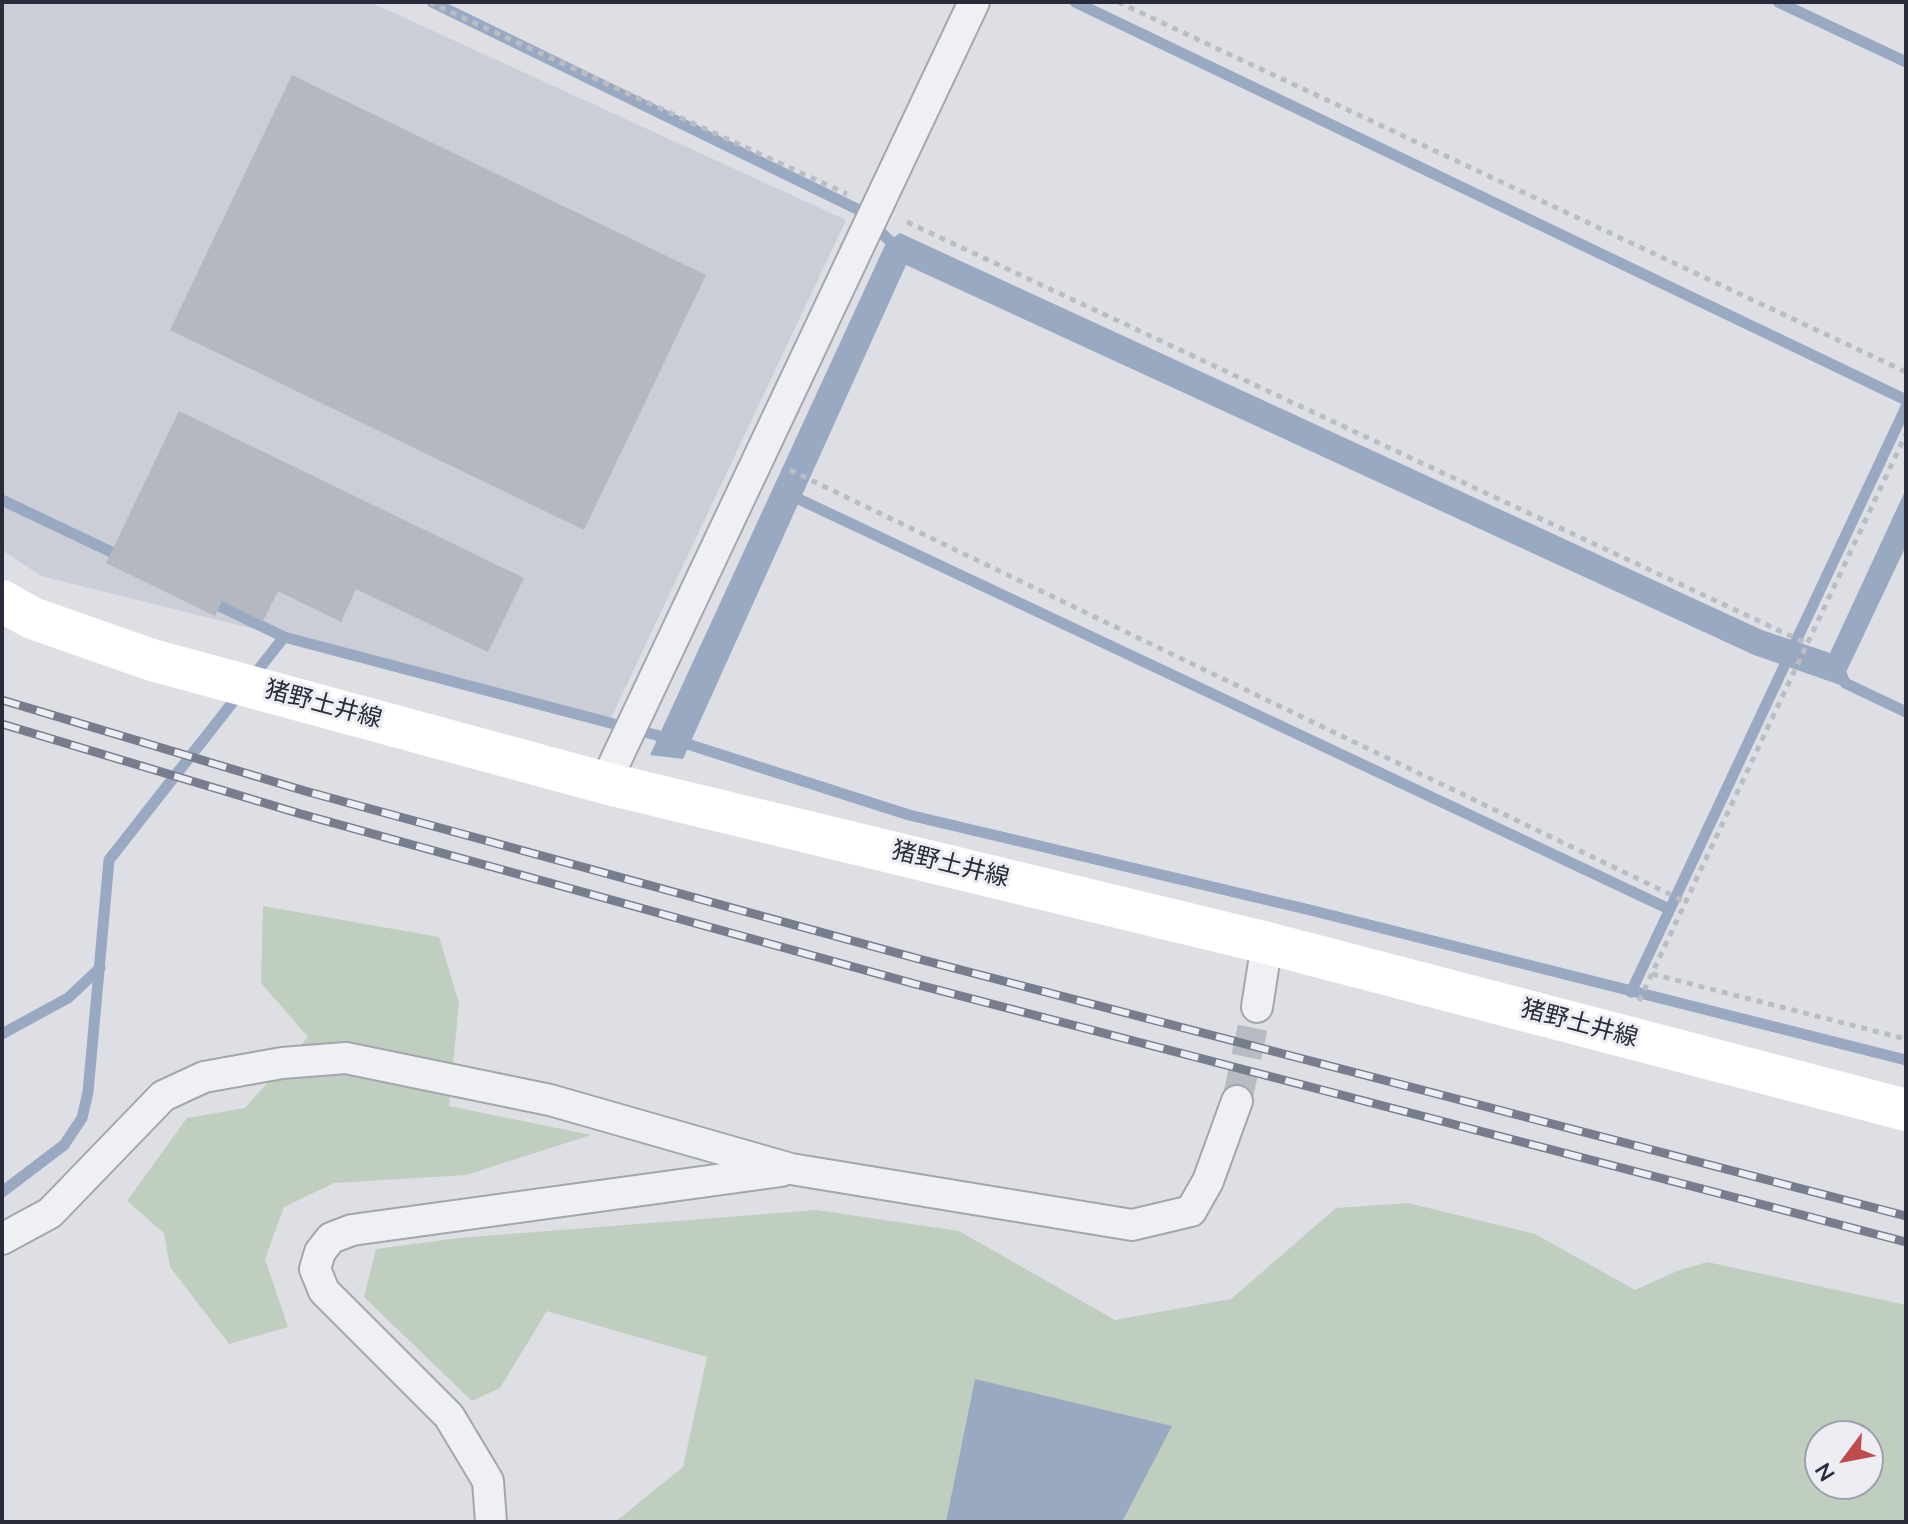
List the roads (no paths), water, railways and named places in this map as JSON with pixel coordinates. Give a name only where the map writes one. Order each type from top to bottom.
[{"type":"main road","name":"猪野土井線","points":[[2,601],[32,618],[152,660],[605,783],[1267,943],[1906,1110]]},
{"type":"street","points":[[605,783],[974,2]]},
{"type":"street","points":[[1257,1007],[1267,943]]},
{"type":"street","points":[[2,1239],[50,1213],[163,1096],[204,1077],[282,1063],[346,1058],[550,1100],[791,1169],[1132,1225],[1191,1211],[1208,1181],[1237,1101]]},
{"type":"street","points":[[491,1522],[488,1481],[449,1416],[324,1291],[315,1269],[320,1252],[331,1238],[352,1230],[791,1169]]},
{"type":"water","points":[[900,233],[1762,630],[1830,653],[1906,489],[1906,546],[1840,685],[1754,655],[906,265],[683,759],[650,755],[886,243]]},
{"type":"water","points":[[975,1379],[1172,1426],[1122,1522],[946,1522]]},
{"type":"waterway","points":[[432,2],[857,209],[899,250]]},
{"type":"waterway","points":[[1075,2],[1906,400]]},
{"type":"waterway","points":[[1778,2],[1906,62]]},
{"type":"waterway","points":[[1631,992],[1906,407]]},
{"type":"waterway","points":[[788,494],[1669,909]]},
{"type":"waterway","points":[[2,500],[124,558]]},
{"type":"waterway","points":[[207,600],[284,637]]},
{"type":"waterway","points":[[251,679],[284,637],[671,739]]},
{"type":"waterway","points":[[1839,668],[1845,683],[1906,712]]},
{"type":"waterway","points":[[2,1192],[64,1145],[82,1118],[88,1092],[109,860],[240,693]]},
{"type":"waterway","points":[[678,741],[909,815],[1310,910],[1906,1060]]},
{"type":"waterway","points":[[2,1034],[68,998],[100,968]]},
{"type":"tunnel","points":[[1237,1101],[1257,1007]]},
{"type":"railway","points":[[2,700],[305,791],[919,959],[1906,1216]]},
{"type":"railway","points":[[2,724],[301,814],[915,984],[1906,1242]]}]
